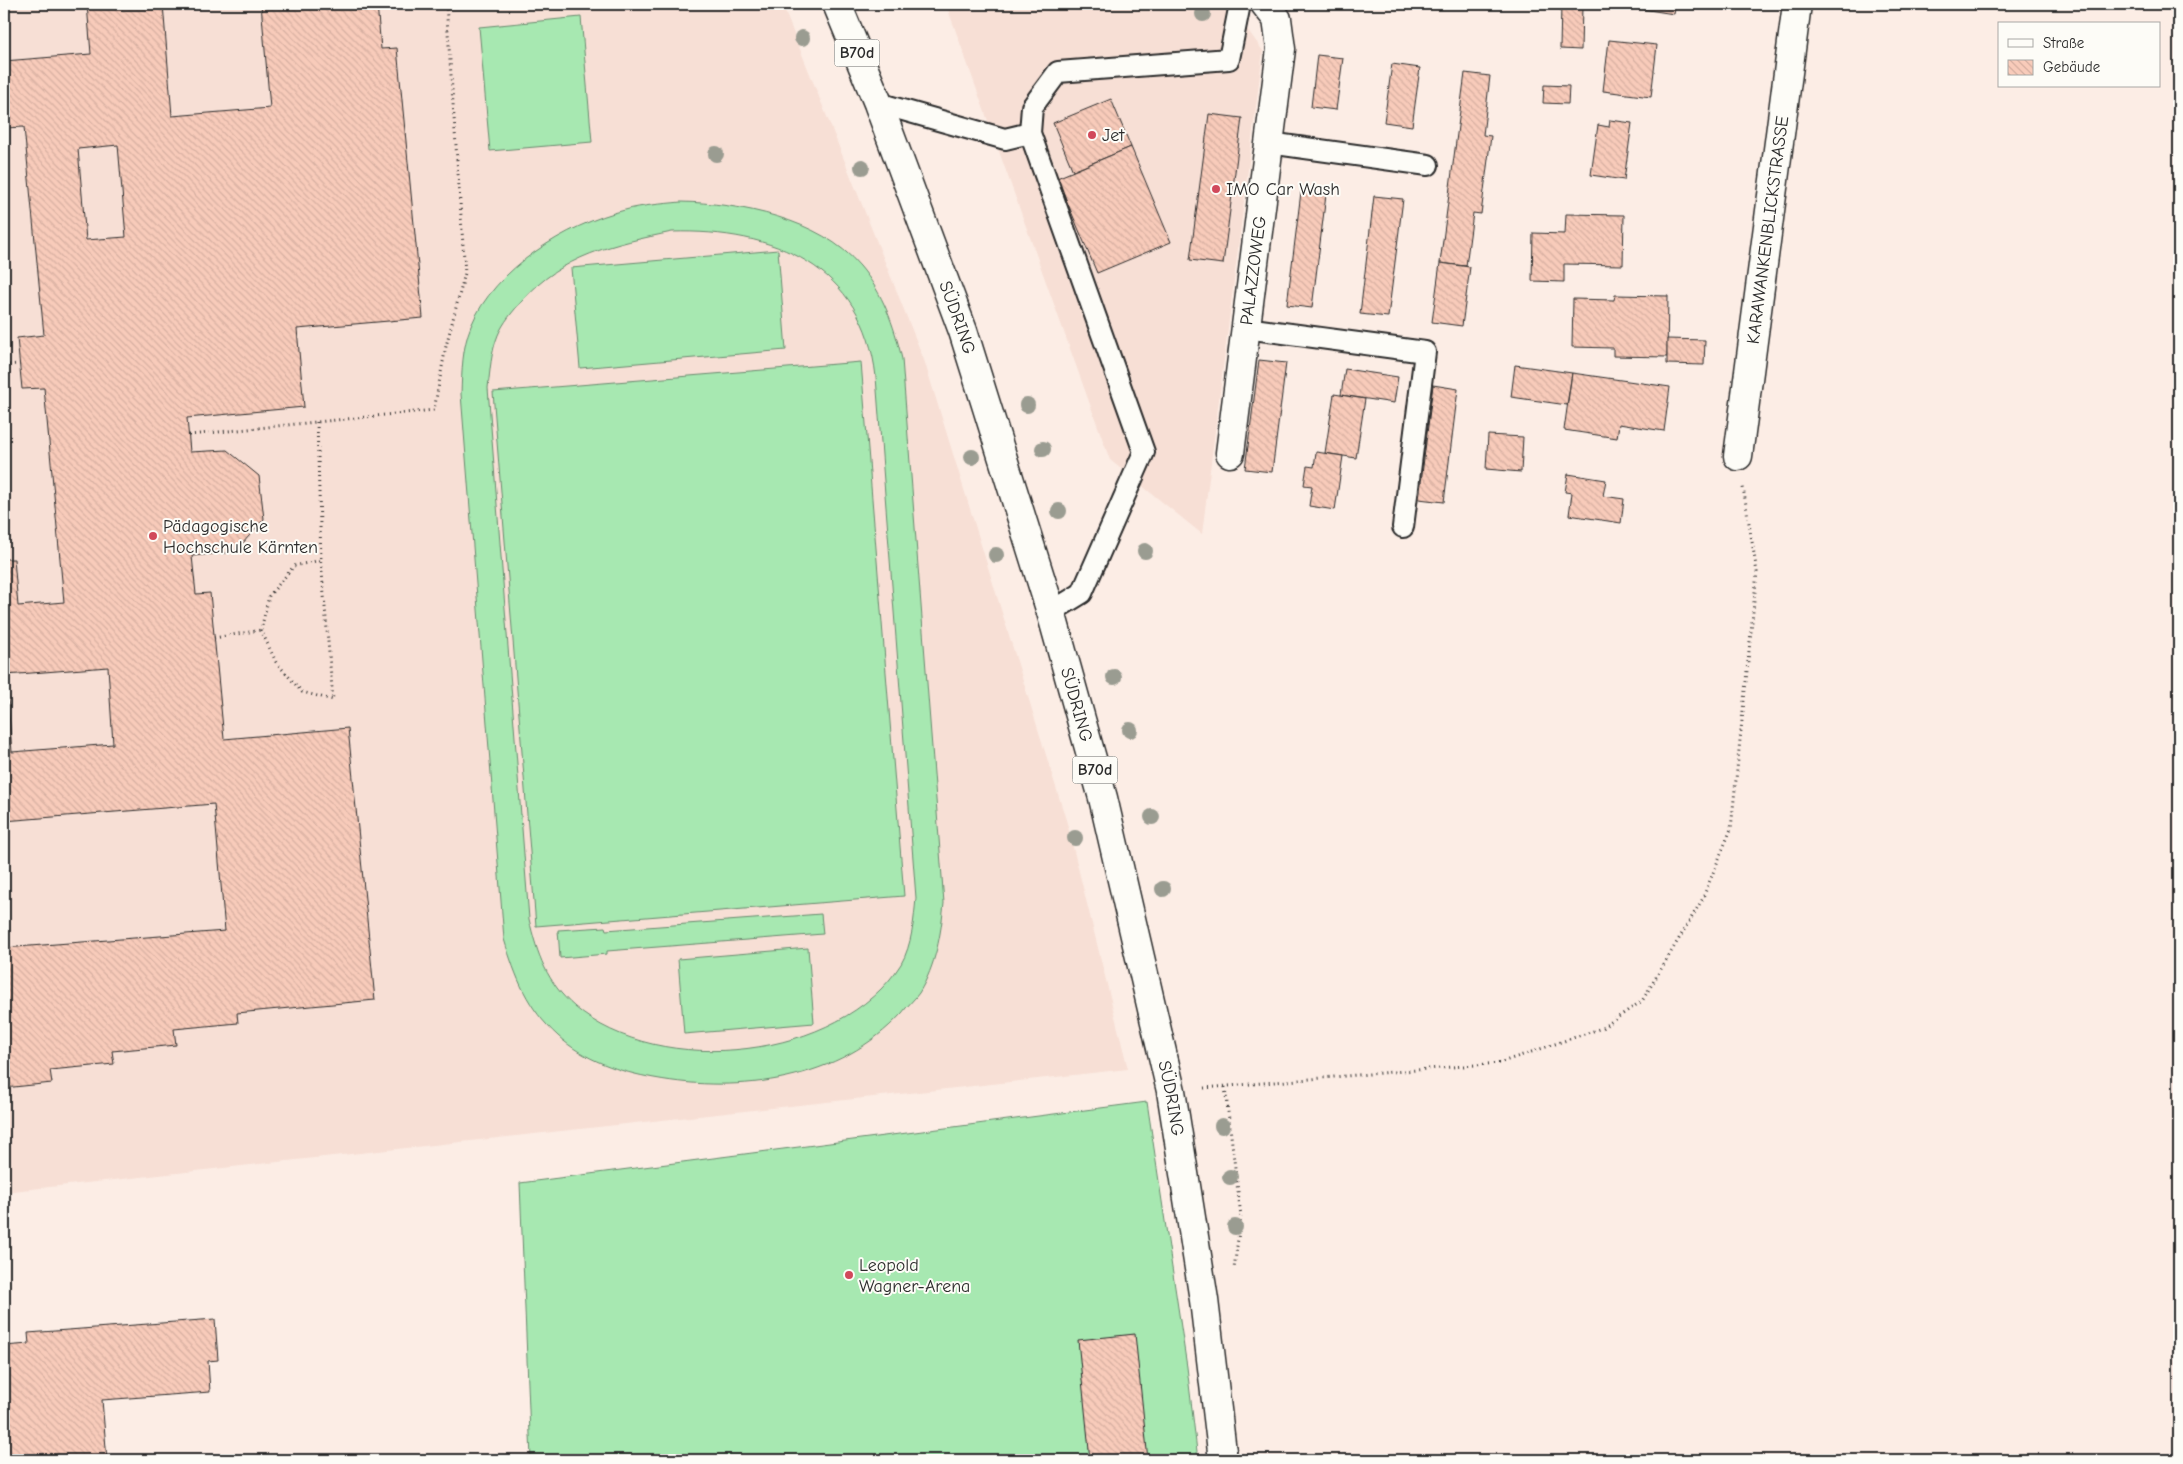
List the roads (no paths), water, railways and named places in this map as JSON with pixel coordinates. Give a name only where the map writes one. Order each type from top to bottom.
[{"type":"main road","name":"SÜDRING","points":[[837,4],[878,103],[963,331],[1051,612],[1103,798],[1171,1091],[1204,1300],[1223,1460]]},
{"type":"main road","name":"PALAZZOWEG","points":[[1230,453],[1281,49],[1277,19],[1265,4]]},
{"type":"main road","name":"KARAWANKENBLICKSTRASSE","points":[[1738,456],[1797,4]]},
{"type":"lane","points":[[1051,612],[1082,593],[1144,452],[1030,133],[1032,107],[1058,72],[1229,59],[1240,4]]},
{"type":"lane","points":[[878,103],[1005,139],[1030,133]]},
{"type":"lane","points":[[1269,143],[1428,165]]},
{"type":"lane","points":[[1246,328],[1425,352],[1403,527]]},
{"type":"place","name":"Jet","points":[[1092,135]]},
{"type":"place","name":"IMO Car Wash","points":[[1216,189]]},
{"type":"place","name":"Pädagogische Hochschule Kärnten","points":[[153,536]]},
{"type":"place","name":"Leopold Wagner-Arena","points":[[849,1275]]}]
